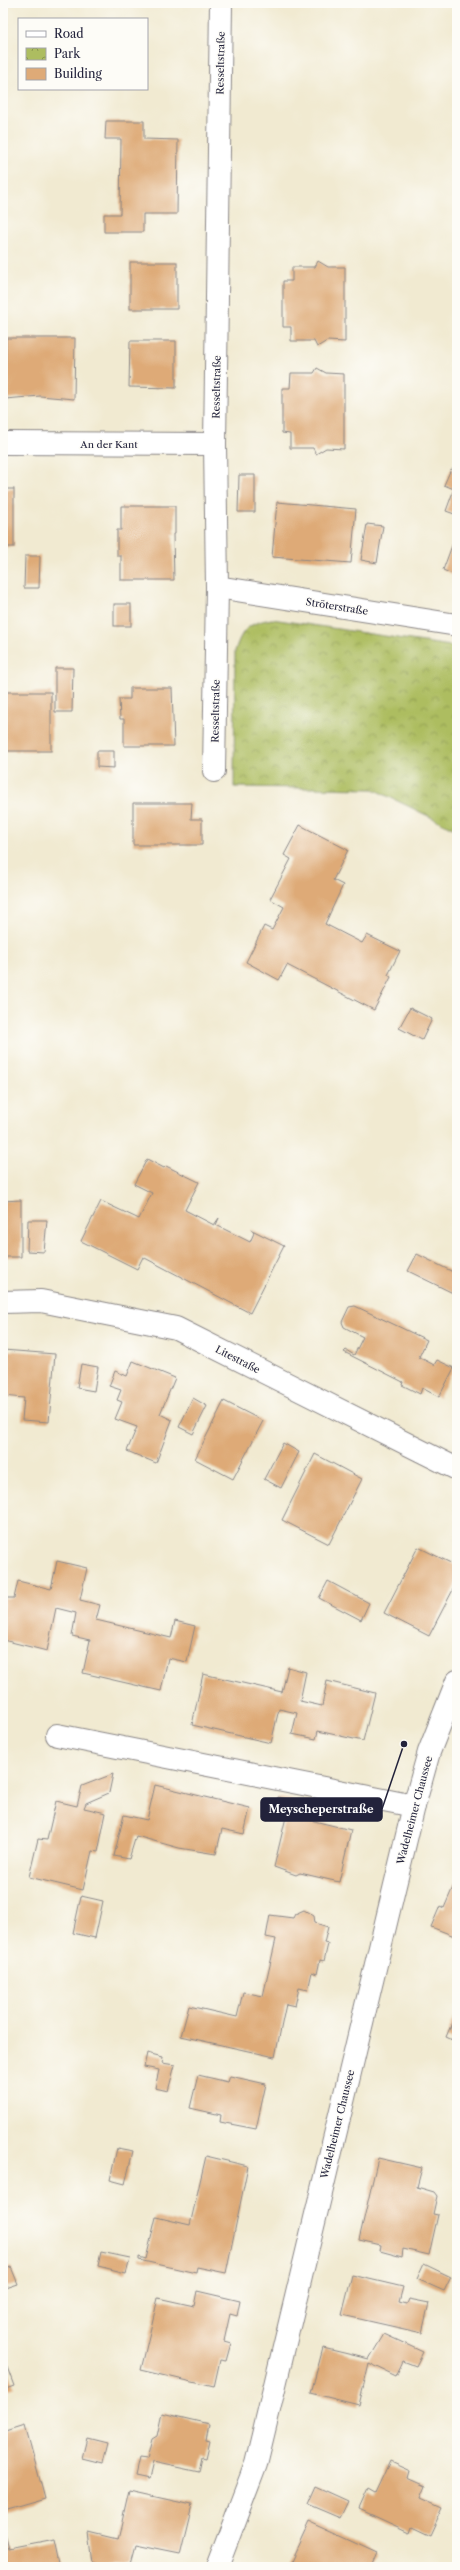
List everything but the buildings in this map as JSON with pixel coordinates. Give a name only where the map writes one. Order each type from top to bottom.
[{"type":"street","name":"Resseltstraße","points":[[214,770],[217,587],[215,444],[221,3]]},
{"type":"street","name":"An der Kant","points":[[3,443],[215,444]]},
{"type":"street","name":"Ströterstraße","points":[[217,587],[457,625]]},
{"type":"street","name":"Litestraße","points":[[3,1302],[41,1301],[176,1328],[457,1469]]},
{"type":"street","name":"Wadelheimer Chaussee","points":[[217,2567],[256,2464],[414,1806],[429,1752],[457,1681]]},
{"type":"street","points":[[57,1735],[414,1806]]},
{"type":"green space","points":[[272,619],[457,647],[457,830],[373,789],[234,787],[235,651],[240,637],[247,628],[257,623]]},
{"type":"place","name":"Meyscheperstraße","points":[[404,1744]]}]
